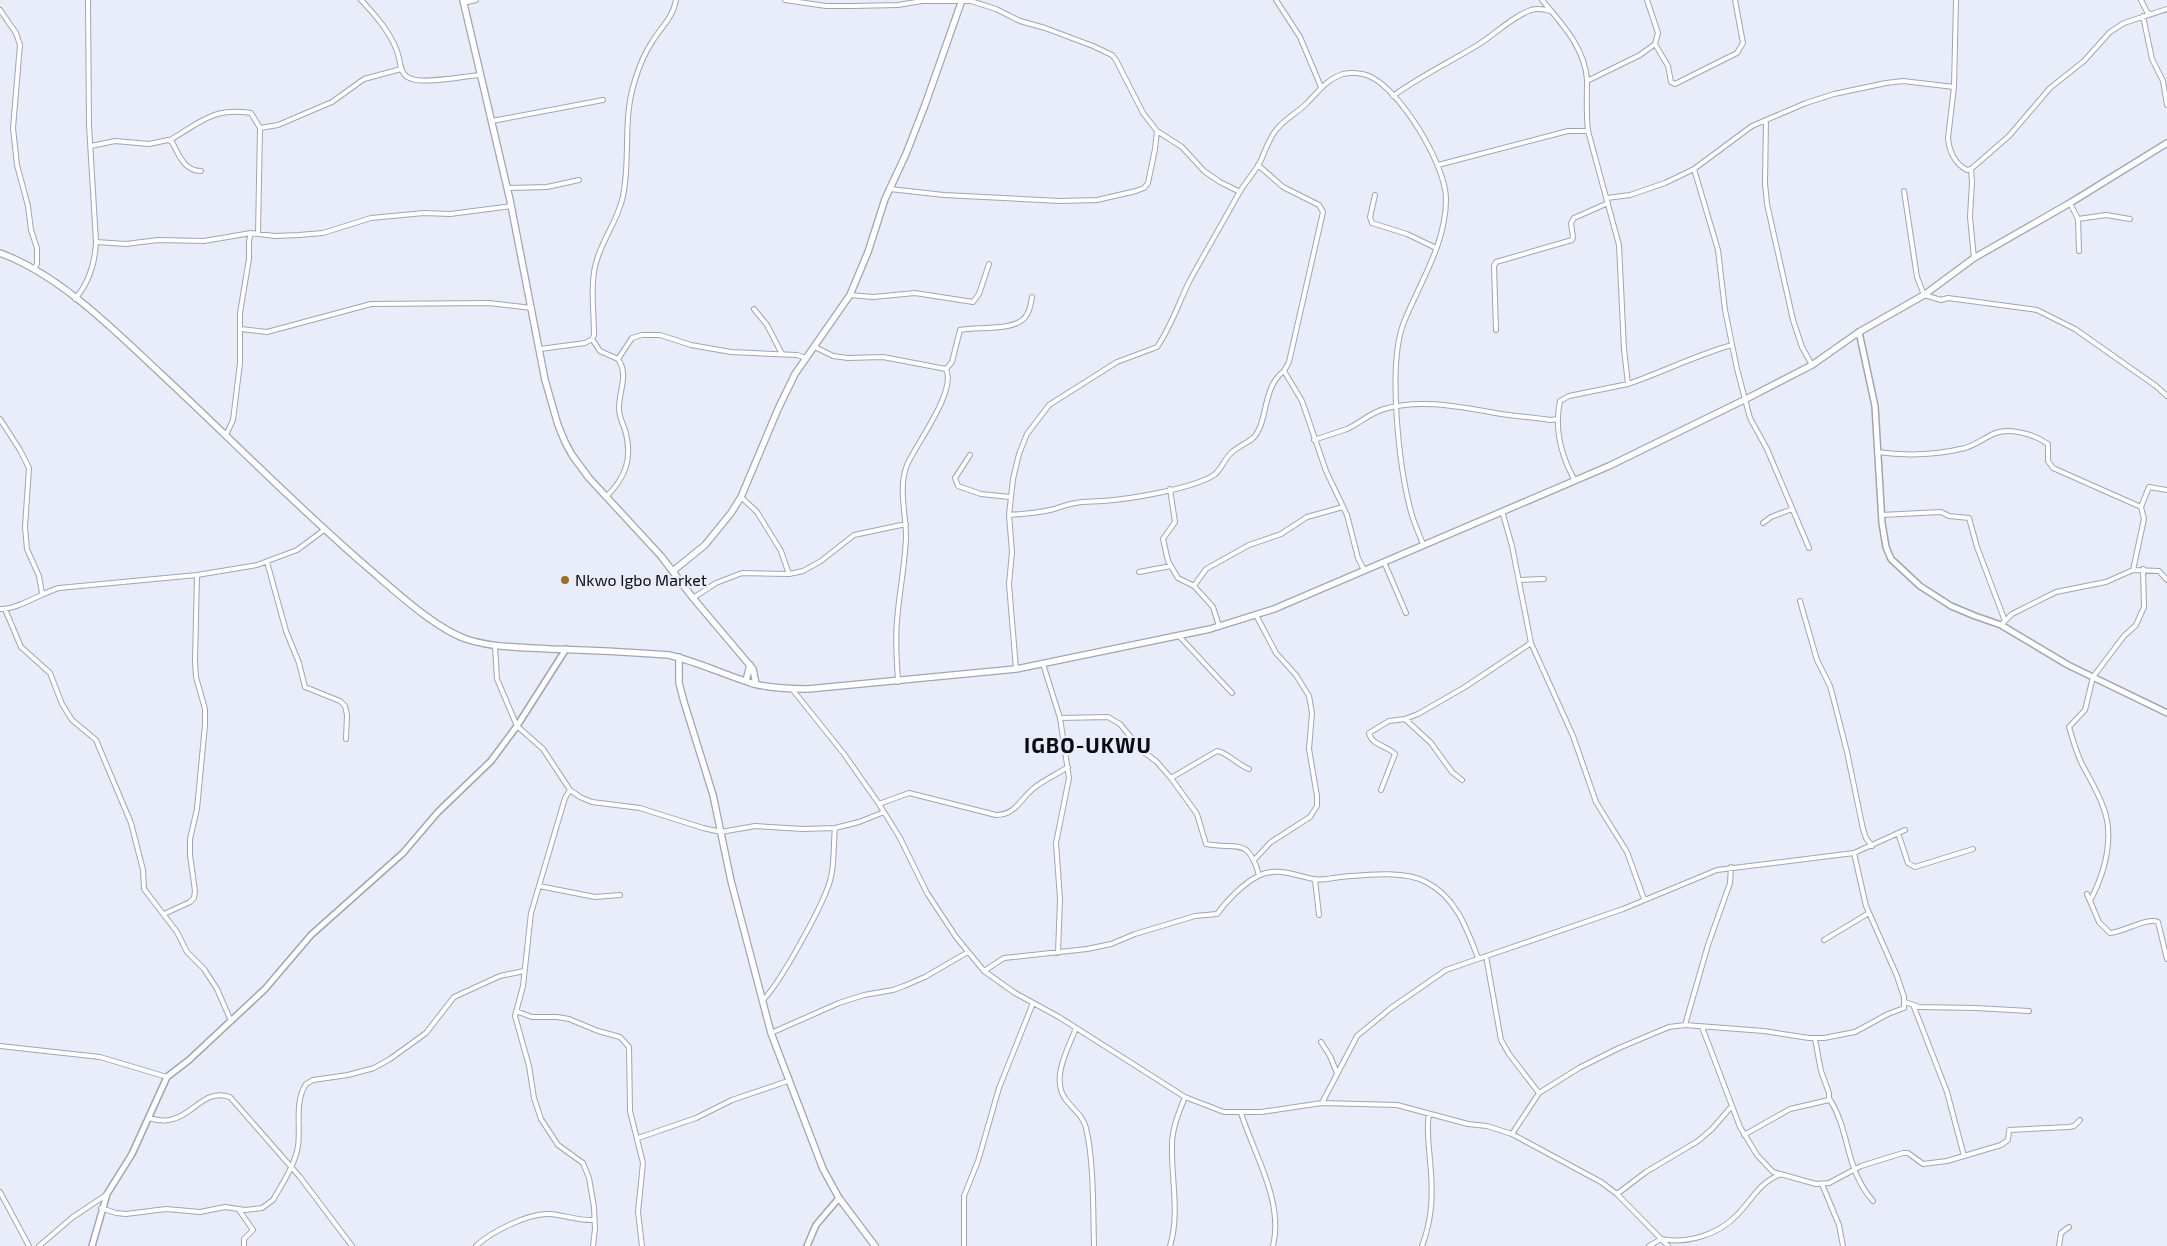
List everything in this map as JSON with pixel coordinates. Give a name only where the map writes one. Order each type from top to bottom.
[{"type":"main road","points":[[673,572],[719,529],[741,497],[785,393],[850,295],[890,189],[925,105],[962,0]]},
{"type":"main road","points":[[463,1],[512,206],[540,349],[558,425],[565,442],[572,455],[606,496],[673,572],[750,665],[755,673],[756,684]]},
{"type":"main road","points":[[0,253],[34,269],[114,330],[324,530],[396,592],[439,624],[463,638],[495,646],[639,653],[678,657],[756,684],[792,689],[898,682],[1016,669],[1179,636],[1256,615],[1384,562],[1574,479],[1609,466],[1812,365],[1858,332],[1924,295],[1974,258],[2070,203],[2167,143]]},
{"type":"main road","points":[[678,657],[681,693],[713,796],[731,880],[771,1033],[823,1169],[839,1198],[875,1246]]},
{"type":"main road","points":[[746,681],[750,665]]},
{"type":"street","points":[[75,299],[89,278],[96,254],[91,146],[88,0]]},
{"type":"street","points":[[361,0],[388,36],[399,58],[401,69],[408,78],[420,81],[481,75]]},
{"type":"street","points":[[463,1],[476,0]]},
{"type":"street","points":[[540,349],[585,342],[592,339],[594,334],[595,264],[616,218],[623,197],[627,166],[626,122],[630,96],[642,61],[652,42],[672,15],[676,0]]},
{"type":"street","points":[[786,0],[826,6],[870,6],[922,1],[962,0],[982,4],[1020,21],[1045,28],[1092,46],[1112,56],[1123,70],[1143,113],[1157,131],[1182,148],[1204,171],[1240,192]]},
{"type":"street","points":[[870,0],[870,6]]},
{"type":"street","points":[[1286,0],[1278,2],[1300,37],[1321,87]]},
{"type":"street","points":[[1542,0],[1581,52],[1587,81],[1586,120],[1588,131],[1619,245],[1624,349],[1628,384]]},
{"type":"street","points":[[1587,81],[1640,55],[1655,44],[1658,33],[1647,0]]},
{"type":"street","points":[[1655,44],[1668,66],[1671,82],[1675,84],[1737,53],[1742,43],[1734,0]]},
{"type":"street","points":[[1956,0],[1954,87],[1949,146],[1958,164],[1967,170],[1971,169],[2009,136],[2050,88],[2077,67],[2110,32],[2124,23],[2167,9]]},
{"type":"street","points":[[2140,0],[2146,12],[2150,14]]},
{"type":"street","points":[[1392,96],[1435,68],[1478,46],[1510,22],[1530,10],[1544,9],[1552,11]]},
{"type":"street","points":[[0,10],[16,33],[20,45],[13,128],[17,165],[28,206],[31,230],[37,248],[37,264],[34,269]]},
{"type":"street","points":[[2144,16],[2152,59],[2162,81],[2167,104]]},
{"type":"street","points":[[260,128],[278,125],[332,102],[364,79],[401,69]]},
{"type":"street","points":[[1016,669],[1009,584],[1012,552],[1009,515],[1010,497],[1012,479],[1022,448],[1039,417],[1049,405],[1117,362],[1157,347],[1190,281],[1240,192],[1258,165],[1276,130],[1306,105],[1321,87],[1344,74],[1369,76],[1392,96],[1423,135],[1438,165],[1445,188],[1446,200],[1436,248],[1428,273],[1404,323],[1400,336],[1396,406],[1402,472],[1411,512],[1423,544]]},
{"type":"street","points":[[1607,198],[1617,198],[1647,190],[1694,169],[1752,126],[1819,98],[1872,85],[1903,82],[1954,87]]},
{"type":"street","points":[[492,121],[603,100]]},
{"type":"street","points":[[91,146],[116,141],[149,144],[170,140],[206,118],[218,113],[232,110],[250,113],[260,128],[258,234]]},
{"type":"street","points":[[1766,120],[1767,204],[1793,320],[1802,347],[1812,365]]},
{"type":"street","points":[[890,189],[944,195],[1067,201],[1097,200],[1144,188],[1148,183],[1157,131]]},
{"type":"street","points":[[1438,165],[1568,131],[1588,131]]},
{"type":"street","points":[[170,140],[187,168],[193,171],[201,171]]},
{"type":"street","points":[[1009,515],[1053,509],[1078,502],[1104,501],[1170,489],[1206,479],[1215,474],[1236,448],[1253,438],[1258,431],[1273,383],[1289,362],[1323,212],[1319,204],[1283,187],[1258,165]]},
{"type":"street","points":[[1694,169],[1718,250],[1725,310],[1750,418],[1767,449],[1809,548]]},
{"type":"street","points":[[1971,169],[1970,217],[1974,258]]},
{"type":"street","points":[[508,188],[547,187],[579,180]]},
{"type":"street","points":[[1904,191],[1917,277],[1924,295],[1941,300],[1948,298],[2038,310],[2082,334],[2156,386],[2167,396]]},
{"type":"street","points":[[1375,195],[1370,217],[1372,223],[1407,234],[1436,248]]},
{"type":"street","points":[[1496,330],[1494,266],[1496,262],[1572,240],[1574,237],[1571,223],[1574,218],[1608,203]]},
{"type":"street","points":[[2070,203],[2078,219],[2079,251]]},
{"type":"street","points":[[96,242],[126,244],[158,240],[204,241],[251,233],[275,236],[300,235],[323,233],[371,218],[424,213],[450,214],[512,206]]},
{"type":"street","points":[[2078,219],[2106,215],[2130,219]]},
{"type":"street","points":[[226,435],[233,420],[240,363],[240,313],[249,259],[248,241],[251,233]]},
{"type":"street","points":[[850,295],[873,298],[915,294],[973,302],[979,294],[990,264]]},
{"type":"street","points":[[946,369],[952,362],[960,330],[1006,326],[1020,322],[1026,317],[1032,297]]},
{"type":"street","points":[[241,329],[267,332],[371,304],[489,303],[532,308]]},
{"type":"street","points":[[754,309],[767,325],[782,354]]},
{"type":"street","points":[[1858,332],[1875,406],[1881,515],[1886,547],[1891,559],[1898,568],[1920,586],[1952,606],[2003,623],[2093,677],[2167,713]]},
{"type":"street","points":[[618,359],[632,338],[653,335],[665,336],[691,345],[730,352],[782,354],[807,358]]},
{"type":"street","points":[[592,339],[600,351],[618,359],[624,372],[619,394],[619,415],[624,427],[628,455],[622,478],[606,496]]},
{"type":"street","points":[[1574,479],[1561,450],[1558,419],[1560,401],[1564,398],[1628,384],[1732,345]]},
{"type":"street","points":[[815,347],[833,356],[848,358],[883,357],[946,369]]},
{"type":"street","points":[[898,682],[897,621],[904,572],[906,524],[903,478],[914,450],[925,434],[942,400],[948,375],[946,369]]},
{"type":"street","points":[[1284,371],[1302,401],[1314,440],[1348,520],[1358,558],[1364,570]]},
{"type":"street","points":[[1314,440],[1347,428],[1373,413],[1396,406],[1437,404],[1491,413],[1550,420],[1558,419]]},
{"type":"street","points":[[0,419],[29,468],[25,527],[26,549],[39,576],[42,593]]},
{"type":"street","points":[[1877,452],[1901,455],[1955,450],[1976,444],[2000,432],[2026,434],[2048,444],[2048,461],[2053,468],[2141,507]]},
{"type":"street","points":[[970,455],[956,478],[958,486],[982,494],[1010,497]]},
{"type":"street","points":[[2133,570],[2144,519],[2141,507],[2150,487],[2167,490]]},
{"type":"street","points":[[1170,489],[1175,522],[1163,537],[1162,542],[1171,566],[1178,578],[1194,586],[1213,607],[1219,626]]},
{"type":"street","points":[[741,497],[757,512],[781,551],[790,574]]},
{"type":"street","points":[[1194,586],[1206,568],[1249,545],[1281,534],[1307,517],[1343,508]]},
{"type":"street","points":[[1763,523],[1792,509]]},
{"type":"street","points":[[1502,511],[1512,546],[1531,643],[1572,736],[1596,802],[1627,852],[1644,899]]},
{"type":"street","points":[[1881,515],[1941,512],[1950,516],[1969,518],[2003,623]]},
{"type":"street","points":[[693,598],[716,583],[742,573],[790,574],[803,571],[821,561],[854,535],[906,524]]},
{"type":"street","points":[[231,1021],[217,989],[204,969],[187,952],[177,932],[144,889],[143,870],[131,823],[96,740],[72,720],[62,704],[50,673],[22,647],[2,609],[42,593],[70,587],[197,576],[268,562],[297,550],[324,530]]},
{"type":"street","points":[[268,562],[286,631],[299,663],[305,687],[307,690],[334,698],[345,706],[347,715],[346,740]]},
{"type":"street","points":[[1384,562],[1406,613]]},
{"type":"street","points":[[1139,572],[1171,566]]},
{"type":"street","points":[[2090,901],[2105,868],[2108,839],[2107,819],[2091,779],[2076,751],[2069,727],[2085,710],[2093,677],[2124,636],[2136,625],[2144,607],[2143,569]]},
{"type":"street","points":[[2003,623],[2012,614],[2056,592],[2106,582],[2133,570],[2159,571],[2167,580]]},
{"type":"street","points":[[164,914],[190,902],[194,898],[195,891],[190,855],[190,839],[197,809],[205,725],[204,709],[196,677],[195,662],[197,576]]},
{"type":"street","points":[[1519,580],[1544,579]]},
{"type":"street","points":[[1800,602],[1817,660],[1830,686],[1847,752],[1863,829],[1866,838],[1872,846]]},
{"type":"street","points":[[1255,859],[1271,842],[1310,817],[1317,806],[1318,796],[1310,749],[1312,713],[1309,696],[1296,674],[1276,653],[1256,615]]},
{"type":"street","points":[[1179,636],[1232,693]]},
{"type":"street","points":[[1381,790],[1395,754],[1372,740],[1369,733],[1389,721],[1405,719],[1465,687],[1531,643]]},
{"type":"street","points":[[495,646],[496,679],[517,726],[543,749],[570,790],[580,797],[592,802],[640,808],[721,832],[755,826],[803,829],[835,828],[884,812]]},
{"type":"street","points":[[92,1246],[107,1194],[124,1169],[167,1077],[265,989],[311,935],[403,853],[438,812],[491,761],[517,726],[566,649]]},
{"type":"street","points":[[1043,664],[1060,718],[1069,778],[1056,843],[1060,899],[1058,953]]},
{"type":"street","points":[[792,689],[844,754],[879,804],[927,893],[956,937],[984,971],[1014,993],[1076,1028],[1186,1097],[1224,1112],[1241,1113],[1322,1103],[1397,1105],[1468,1124],[1487,1126],[1512,1134],[1579,1169],[1617,1194],[1668,1246]]},
{"type":"street","points":[[1060,718],[1108,717],[1120,724],[1142,750],[1156,761],[1171,778],[1197,814],[1206,844],[1231,845],[1241,848],[1255,859],[1259,875]]},
{"type":"street","points":[[1405,719],[1431,743],[1452,772],[1462,780]]},
{"type":"street","points":[[1171,778],[1217,751],[1226,754],[1234,762],[1249,769]]},
{"type":"street","points":[[879,804],[909,793],[1001,815],[1017,808],[1026,795],[1034,788],[1068,767]]},
{"type":"street","points":[[570,790],[565,798],[531,913],[523,986],[516,1011],[517,1026],[541,1118],[558,1145],[583,1163],[592,1194],[593,1246]]},
{"type":"street","points":[[762,1001],[778,981],[809,926],[828,886],[835,828]]},
{"type":"street","points":[[1322,1103],[1357,1036],[1390,1008],[1446,970],[1622,910],[1644,899],[1717,870],[1854,853],[1905,830]]},
{"type":"street","points":[[1898,834],[1908,863],[1915,867],[1973,849]]},
{"type":"street","points":[[1512,1134],[1539,1093],[1579,1068],[1656,1032],[1685,1024],[1764,1031],[1815,1039],[1855,1032],[1888,1014],[1902,1010],[1905,1002],[1893,967],[1869,913],[1854,853]]},
{"type":"street","points":[[1685,1024],[1708,944],[1730,883],[1731,867]]},
{"type":"street","points":[[984,971],[1004,958],[1058,953],[1110,944],[1135,934],[1195,916],[1217,914],[1227,901],[1259,875],[1289,872],[1315,880],[1351,876],[1410,875],[1428,882],[1456,907],[1469,933],[1478,958]]},
{"type":"street","points":[[1315,880],[1319,915]]},
{"type":"street","points":[[539,886],[595,897],[620,896]]},
{"type":"street","points":[[2087,894],[2099,922],[2104,930],[2110,933],[2121,932],[2148,920],[2158,922],[2167,959]]},
{"type":"street","points":[[1824,940],[1869,913]]},
{"type":"street","points":[[2160,930],[2167,929]]},
{"type":"street","points":[[771,1033],[839,1003],[904,986],[925,977],[968,952]]},
{"type":"street","points":[[1486,956],[1501,1040],[1509,1054],[1539,1093]]},
{"type":"street","points":[[102,1208],[126,1214],[166,1209],[200,1212],[225,1207],[240,1210],[268,1206],[291,1166],[298,1145],[299,1109],[306,1084],[313,1080],[348,1076],[374,1068],[390,1060],[426,1033],[454,997],[500,976],[524,971]]},
{"type":"street","points":[[1905,1002],[1914,1007],[2029,1011]]},
{"type":"street","points":[[964,1246],[964,1196],[978,1161],[999,1088],[1033,1003]]},
{"type":"street","points":[[1914,1007],[1946,1092],[1964,1156]]},
{"type":"street","points":[[516,1011],[532,1017],[569,1019],[624,1040],[629,1052],[630,1111],[643,1163],[638,1212],[642,1246]]},
{"type":"street","points":[[1702,1027],[1731,1107],[1744,1135],[1767,1166],[1779,1175],[1822,1184],[1844,1176],[1853,1170],[1902,1153],[1908,1154],[1923,1164],[1929,1165],[2001,1145],[2008,1140],[2009,1130],[2069,1127],[2074,1126],[2080,1120]]},
{"type":"street","points":[[1076,1028],[1062,1066],[1060,1081],[1062,1094],[1082,1118],[1086,1127],[1092,1184],[1094,1246]]},
{"type":"street","points":[[1815,1039],[1829,1098],[1836,1108],[1853,1170],[1860,1186],[1873,1201]]},
{"type":"street","points":[[1321,1042],[1330,1056],[1337,1073]]},
{"type":"street","points":[[0,1046],[100,1057],[167,1077]]},
{"type":"street","points":[[638,1138],[696,1118],[732,1100],[788,1081]]},
{"type":"street","points":[[149,1118],[166,1121],[174,1119],[202,1100],[215,1095],[224,1095],[230,1098],[320,1201],[352,1246]]},
{"type":"street","points":[[1170,1246],[1175,1214],[1173,1132],[1186,1097]]},
{"type":"street","points":[[1744,1135],[1790,1108],[1827,1102],[1829,1098]]},
{"type":"street","points":[[1617,1194],[1646,1172],[1698,1141],[1712,1129],[1731,1107]]},
{"type":"street","points":[[1241,1113],[1250,1142],[1267,1178],[1275,1228],[1273,1246]]},
{"type":"street","points":[[1422,1246],[1430,1221],[1432,1206],[1429,1114]]},
{"type":"street","points":[[1649,1246],[1661,1239],[1676,1242],[1712,1233],[1724,1227],[1737,1215],[1762,1184],[1779,1175]]},
{"type":"street","points":[[1822,1184],[1839,1225],[1843,1246]]},
{"type":"street","points":[[0,1192],[29,1246]]},
{"type":"street","points":[[39,1246],[73,1217],[107,1194]]},
{"type":"street","points":[[807,1246],[816,1225],[839,1198]]},
{"type":"street","points":[[240,1210],[253,1230],[252,1234],[244,1239],[244,1246]]},
{"type":"street","points":[[476,1246],[516,1222],[538,1214],[579,1220],[594,1220]]},
{"type":"street","points":[[2059,1246],[2061,1233],[2068,1228]]},
{"type":"place","name":"Nkwo Igbo Market","points":[[565,580]]},
{"type":"district","name":"IGBO-UKWU","points":[[1088,746]]}]
